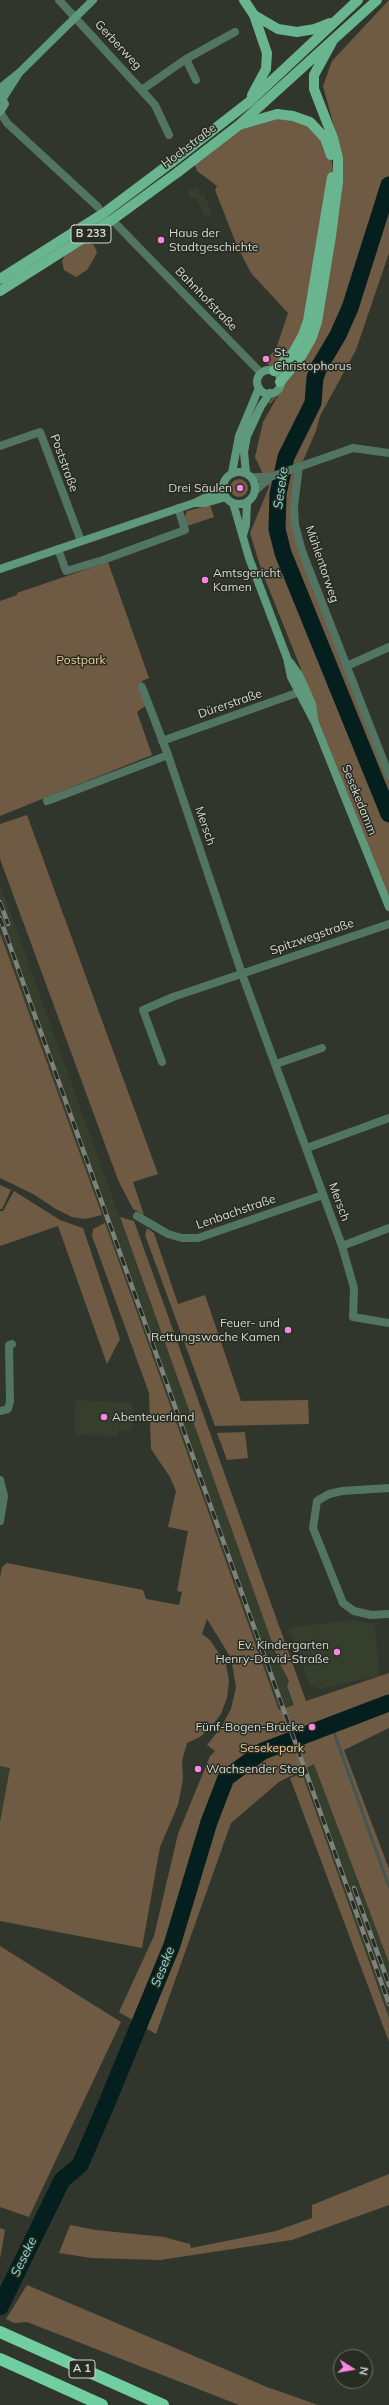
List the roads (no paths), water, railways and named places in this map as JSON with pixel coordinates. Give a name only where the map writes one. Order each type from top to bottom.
[{"type":"highway","name":"A 1","points":[[4,2335],[163,2405]]},
{"type":"highway","name":"A 1","points":[[0,2359],[102,2405]]},
{"type":"main road","points":[[244,0],[254,15],[266,53],[266,69],[249,102]]},
{"type":"main road","name":"Hochstraße","points":[[0,279],[104,213],[249,102],[358,0]]},
{"type":"main road","name":"Hochstraße","points":[[0,291],[112,220],[204,152],[239,125],[376,2]]},
{"type":"main road","points":[[254,15],[278,29],[297,32],[315,29],[336,21]]},
{"type":"main road","points":[[280,382],[302,355],[312,337],[317,322],[331,236],[338,182],[338,158],[333,138],[314,89],[314,75],[332,42]]},
{"type":"main road","points":[[239,125],[277,114],[293,116],[310,122],[325,138],[330,149],[333,171],[308,321],[304,335],[293,353],[274,371]]},
{"type":"street","name":"Gerberweg","points":[[59,0],[156,105],[169,135]]},
{"type":"street","points":[[0,88],[20,72],[93,0]]},
{"type":"street","points":[[142,89],[186,59],[235,32]]},
{"type":"street","points":[[186,59],[196,80]]},
{"type":"street","points":[[20,72],[12,86],[1,96],[4,107],[0,112],[7,123],[98,207]]},
{"type":"street","name":"Bahnhofstraße","points":[[117,225],[261,373]]},
{"type":"street","points":[[256,490],[249,475],[244,452],[247,436],[261,406],[270,393],[277,390],[280,382],[279,376],[274,371],[267,370],[261,373],[257,382],[259,388],[264,392],[270,393]]},
{"type":"street","points":[[0,569],[194,503],[223,488],[225,480],[232,473],[239,436],[259,388]]},
{"type":"street","name":"Poststraße","points":[[0,446],[40,432],[81,541]]},
{"type":"street","points":[[232,503],[247,503],[256,490],[270,477],[353,448],[365,448],[389,453]]},
{"type":"street","name":"Mühlentorweg","points":[[295,468],[295,525],[302,551],[389,775]]},
{"type":"street","points":[[232,473],[270,477]]},
{"type":"street","name":"Sesekedamm","points":[[223,488],[226,497],[232,503],[287,658],[299,675],[302,692],[312,704],[315,723],[389,907]]},
{"type":"street","points":[[194,503],[205,503],[226,497]]},
{"type":"street","name":"Sesekedamm","points":[[243,536],[246,525],[247,503]]},
{"type":"street","points":[[58,549],[66,571],[185,530],[178,508]]},
{"type":"street","points":[[347,666],[389,647]]},
{"type":"street","name":"Mersch","points":[[142,687],[168,755],[242,974],[342,1246],[354,1288],[353,1317],[389,1323]]},
{"type":"street","name":"Dürerstraße","points":[[162,741],[302,692]]},
{"type":"street","points":[[47,801],[168,755]]},
{"type":"street","name":"Spitzwegstraße","points":[[242,974],[389,924]]},
{"type":"street","points":[[162,1062],[143,1010],[173,997],[242,974]]},
{"type":"street","points":[[276,1064],[322,1048]]},
{"type":"street","points":[[307,1148],[389,1118]]},
{"type":"street","name":"Lenbachstraße","points":[[137,1216],[168,1234],[182,1238],[198,1238],[323,1194]]},
{"type":"street","points":[[342,1246],[389,1228]]},
{"type":"street","points":[[0,1411],[8,1409],[10,1402],[9,1345],[12,1344]]},
{"type":"street","points":[[0,1480],[4,1496],[0,1520]]},
{"type":"street","points":[[389,1488],[342,1490],[329,1494],[317,1501],[313,1528],[343,1603],[354,1611],[371,1615],[389,1614]]},
{"type":"waterway","name":"Seseke","points":[[389,185],[350,308],[338,335],[319,367],[315,378],[313,403],[286,457],[278,494],[277,529],[283,553],[389,814]]},
{"type":"waterway","name":"Seseke","points":[[0,2307],[62,2180],[80,2165],[106,2105],[172,1945],[209,1822],[226,1778],[263,1751],[389,1703]]},
{"type":"waterway","points":[[331,1724],[389,1887]]},
{"type":"railway","points":[[0,902],[8,924]]},
{"type":"railway","points":[[0,918],[389,2004]]},
{"type":"railway","points":[[354,1888],[389,1985]]},
{"type":"place","name":"Haus der Stadtgeschichte","points":[[161,240]]},
{"type":"place","name":"St. Christophorus","points":[[266,359]]},
{"type":"place","name":"Drei Säulen","points":[[240,488]]},
{"type":"place","name":"Amtsgericht Kamen","points":[[205,580]]},
{"type":"place","name":"Feuer- und Rettungswache Kamen","points":[[288,1330]]},
{"type":"place","name":"Abenteuerland","points":[[104,1417]]},
{"type":"place","name":"Ev. Kindergarten Henry-David-Straße","points":[[337,1652]]},
{"type":"place","name":"Fünf-Bogen-Brücke","points":[[312,1727]]},
{"type":"place","name":"Wachsender Steg","points":[[198,1769]]},
{"type":"park label","name":"Postpark","points":[[81,660]]},
{"type":"park label","name":"Sesekepark","points":[[272,1748]]}]
